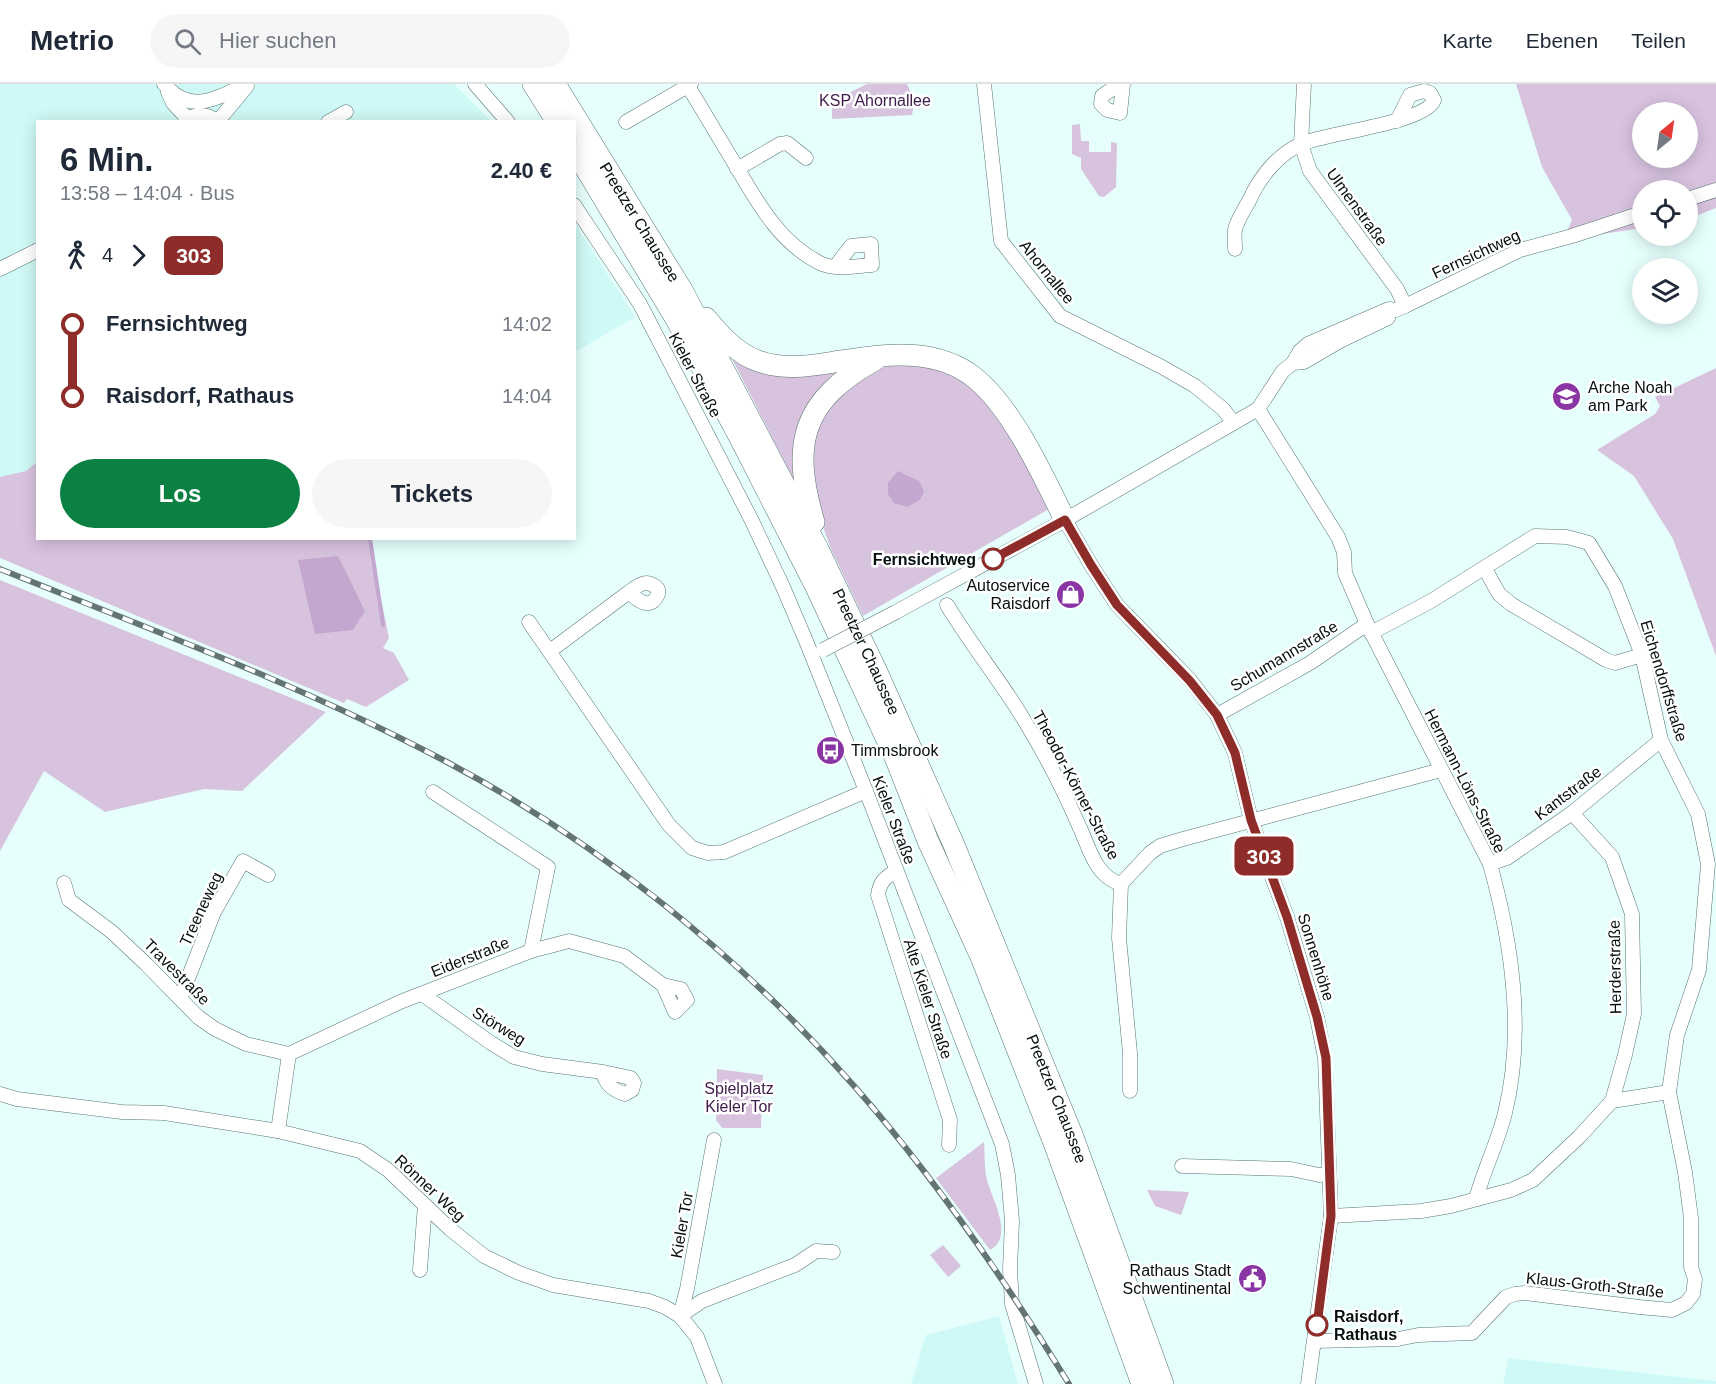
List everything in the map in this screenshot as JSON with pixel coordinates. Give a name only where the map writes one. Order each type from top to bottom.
[{"type":"highway","points":[[533,84],[556,120]]},
{"type":"highway","name":"Preetzer Chaussee","points":[[555,84],[682,290],[818,549],[877,672],[954,845],[1073,1137],[1163,1384]]},
{"type":"highway","name":"Preetzer Chaussee","points":[[576,152],[676,320],[740,438],[817,589],[895,757],[928,841],[981,957],[1046,1121],[1142,1384]]},
{"type":"highway","points":[[682,290],[725,339],[735,348],[758,361],[799,367],[904,354],[937,358],[965,370],[988,389],[1008,415],[1065,520]]},
{"type":"highway","points":[[818,549],[818,532],[805,490],[802,464],[806,434],[817,408],[833,388],[848,376],[882,357]]},
{"type":"street","points":[[164,84],[172,94],[194,102],[209,101],[247,84]]},
{"type":"street","points":[[164,84],[173,103],[186,120],[203,114],[216,120]]},
{"type":"street","points":[[219,120],[247,84]]},
{"type":"street","points":[[475,84],[506,120]]},
{"type":"street","name":"Ahornallee","points":[[984,84],[1001,241],[1060,316],[1195,386],[1223,409],[1233,422]]},
{"type":"street","name":"Ulmenstraße","points":[[1304,84],[1301,144],[1310,171],[1397,289],[1400,308]]},
{"type":"street","points":[[626,122],[690,85],[770,222],[788,240],[814,259],[835,267]]},
{"type":"street","points":[[332,120],[346,112]]},
{"type":"street","points":[[1235,249],[1235,230],[1255,188],[1268,169],[1281,157],[1301,144],[1397,121]]},
{"type":"street","points":[[737,169],[780,144],[787,143],[806,158]]},
{"type":"street","points":[[1698,196],[1716,190]]},
{"type":"street","name":"Kieler Straße","points":[[576,208],[645,314],[818,653],[896,872],[1002,1144],[1008,1175],[1012,1221],[1010,1269],[1012,1304],[1036,1384]]},
{"type":"street","name":"Fernsichtweg","points":[[818,653],[1065,520],[1258,409],[1283,371],[1293,363],[1304,362],[1392,315],[1400,308],[1520,250],[1632,216]]},
{"type":"street","points":[[0,269],[36,251]]},
{"type":"street","name":"Hermann-Löns-Straße","points":[[1258,409],[1338,537],[1344,552],[1344,573],[1369,628],[1490,864],[1503,920],[1511,971],[1514,1019],[1512,1066],[1506,1110],[1497,1141],[1482,1175],[1476,1199]]},
{"type":"street","name":"Sonnenhöhe","points":[[1065,520],[1117,605],[1190,681],[1217,715],[1235,753],[1251,820],[1287,917],[1317,1017],[1326,1058],[1331,1216],[1308,1384]]},
{"type":"street","name":"Eichendorffstraße","points":[[1369,628],[1485,569],[1535,536],[1567,537],[1589,543],[1615,586],[1642,655],[1661,740],[1698,814],[1708,864],[1699,970],[1677,1035],[1669,1092],[1685,1172],[1691,1218],[1691,1267],[1695,1279],[1693,1294],[1686,1303],[1672,1310]]},
{"type":"street","points":[[1485,569],[1499,594],[1511,604],[1606,660],[1615,663],[1642,655]]},
{"type":"street","points":[[550,651],[629,592]]},
{"type":"street","name":"Theodor-Körner-Straße","points":[[947,605],[1036,739],[1069,802],[1099,869],[1112,882],[1121,884]]},
{"type":"street","points":[[529,622],[664,819],[692,848],[708,853],[724,852],[866,791]]},
{"type":"street","name":"Schumannstraße","points":[[1217,715],[1369,628]]},
{"type":"street","name":"Kantstraße","points":[[1490,864],[1507,858],[1572,813],[1661,740]]},
{"type":"street","points":[[1130,1091],[1129,1043],[1119,938],[1121,884],[1150,853],[1160,846],[1251,820],[1441,770]]},
{"type":"street","name":"Eiderstraße","points":[[289,1054],[368,1016],[531,951],[548,867],[433,792]]},
{"type":"street","name":"Herderstraße","points":[[1572,813],[1612,857],[1632,914],[1634,1014],[1612,1101]]},
{"type":"street","name":"Treeneweg","points":[[180,999],[214,912],[243,861],[268,875]]},
{"type":"street","name":"Alte Kieler Straße","points":[[896,872],[886,876],[880,884],[878,896],[950,1120],[949,1145]]},
{"type":"street","name":"Travestraße","points":[[64,883],[69,900],[112,932],[198,1017],[246,1044],[289,1054]]},
{"type":"street","points":[[531,951],[569,941],[624,956],[663,985]]},
{"type":"street","name":"Störweg","points":[[422,994],[490,1044],[514,1058],[603,1072]]},
{"type":"street","points":[[278,1131],[289,1054]]},
{"type":"street","points":[[1331,1216],[1421,1211],[1511,1190],[1533,1180],[1579,1137],[1612,1101],[1669,1092]]},
{"type":"street","name":"Rönner Weg","points":[[0,1094],[17,1099],[122,1112],[164,1113],[278,1131],[360,1151],[388,1170],[467,1244],[484,1256],[553,1286],[649,1301],[680,1316],[697,1337],[715,1384]]},
{"type":"street","name":"Kieler Tor","points":[[680,1316],[714,1140]]},
{"type":"street","points":[[1182,1166],[1291,1169],[1329,1174]]},
{"type":"street","points":[[420,1270],[425,1205]]},
{"type":"street","points":[[680,1316],[702,1301],[795,1265],[816,1251],[833,1252]]},
{"type":"street","name":"Klaus-Groth-Straße","points":[[1315,1341],[1398,1339],[1418,1335],[1472,1333],[1506,1297],[1526,1293],[1639,1308],[1672,1310]]},
{"type":"shaded area","points":[[0,84],[454,84],[490,120],[36,120],[36,463],[26,471],[0,477]]},
{"type":"shaded area","points":[[576,226],[635,317],[576,351]]},
{"type":"shaded area","points":[[898,471],[919,481],[924,491],[920,500],[907,507],[894,503],[888,494],[888,483]]},
{"type":"shaded area","points":[[338,556],[365,611],[353,630],[315,634],[298,560]]},
{"type":"shaded area","points":[[999,1316],[1018,1384],[911,1384],[926,1335]]},
{"type":"shaded area","points":[[1508,1358],[1716,1381],[1716,1384],[1503,1384]]},
{"type":"green space","name":"KSP Ahornallee","points":[[867,84],[907,84],[915,101],[912,115],[832,119],[832,101]]},
{"type":"green space","points":[[1516,84],[1716,84],[1716,208],[1698,215],[1698,180],[1632,180],[1632,230],[1583,237],[1566,233],[1572,220],[1542,167]]},
{"type":"green space","points":[[1080,124],[1081,141],[1089,141],[1089,152],[1111,152],[1111,142],[1117,143],[1116,187],[1104,197],[1099,196],[1081,169],[1081,158],[1072,154],[1072,125]]},
{"type":"green space","points":[[729,353],[857,365],[842,374],[796,484]]},
{"type":"green space","points":[[898,363],[935,366],[955,375],[973,388],[1004,426],[1049,509],[863,616],[831,549],[810,491],[808,449],[818,417],[862,374]]},
{"type":"green space","points":[[1716,368],[1716,656],[1673,539],[1634,476],[1597,450],[1655,414],[1660,406],[1655,397]]},
{"type":"green space","points":[[36,463],[36,540],[369,540],[389,638],[383,648],[394,653],[409,680],[366,707],[347,699],[344,703],[0,558],[0,477],[26,471]]},
{"type":"green space","points":[[0,580],[326,712],[242,791],[204,789],[105,812],[44,771],[0,851]]},
{"type":"green space","name":"Spielplatz Kieler Tor","points":[[717,1069],[763,1075],[761,1128],[722,1128],[716,1120]]},
{"type":"green space","points":[[984,1142],[986,1175],[1000,1217],[1001,1227],[1001,1236],[990,1250],[936,1178]]},
{"type":"green space","points":[[1147,1190],[1189,1192],[1181,1215],[1155,1206]]},
{"type":"green space","points":[[943,1245],[961,1266],[948,1277],[930,1255]]},
{"type":"waterway","points":[[370,540],[383,625]]},
{"type":"railway","points":[[0,569],[226,659],[392,734],[502,793],[558,828],[665,905],[764,992],[810,1038],[885,1122],[968,1231],[1069,1384]]},
{"type":"bus line","name":"303","points":[[993,559],[1065,520],[1117,605],[1202,695],[1217,715],[1235,753],[1251,820],[1287,917],[1317,1017],[1326,1058],[1331,1216],[1317,1325]]},
{"type":"place","name":"Arche Noah am Park","points":[[1567,396]]},
{"type":"place","name":"Fernsichtweg","points":[[993,559]]},
{"type":"place","name":"Autoservice Raisdorf","points":[[1071,594]]},
{"type":"place","name":"Timmsbrook","points":[[830,750]]},
{"type":"place","name":"Rathaus Stadt Schwentinental","points":[[1252,1279]]},
{"type":"place","name":"Raisdorf, Rathaus","points":[[1317,1325]]}]
